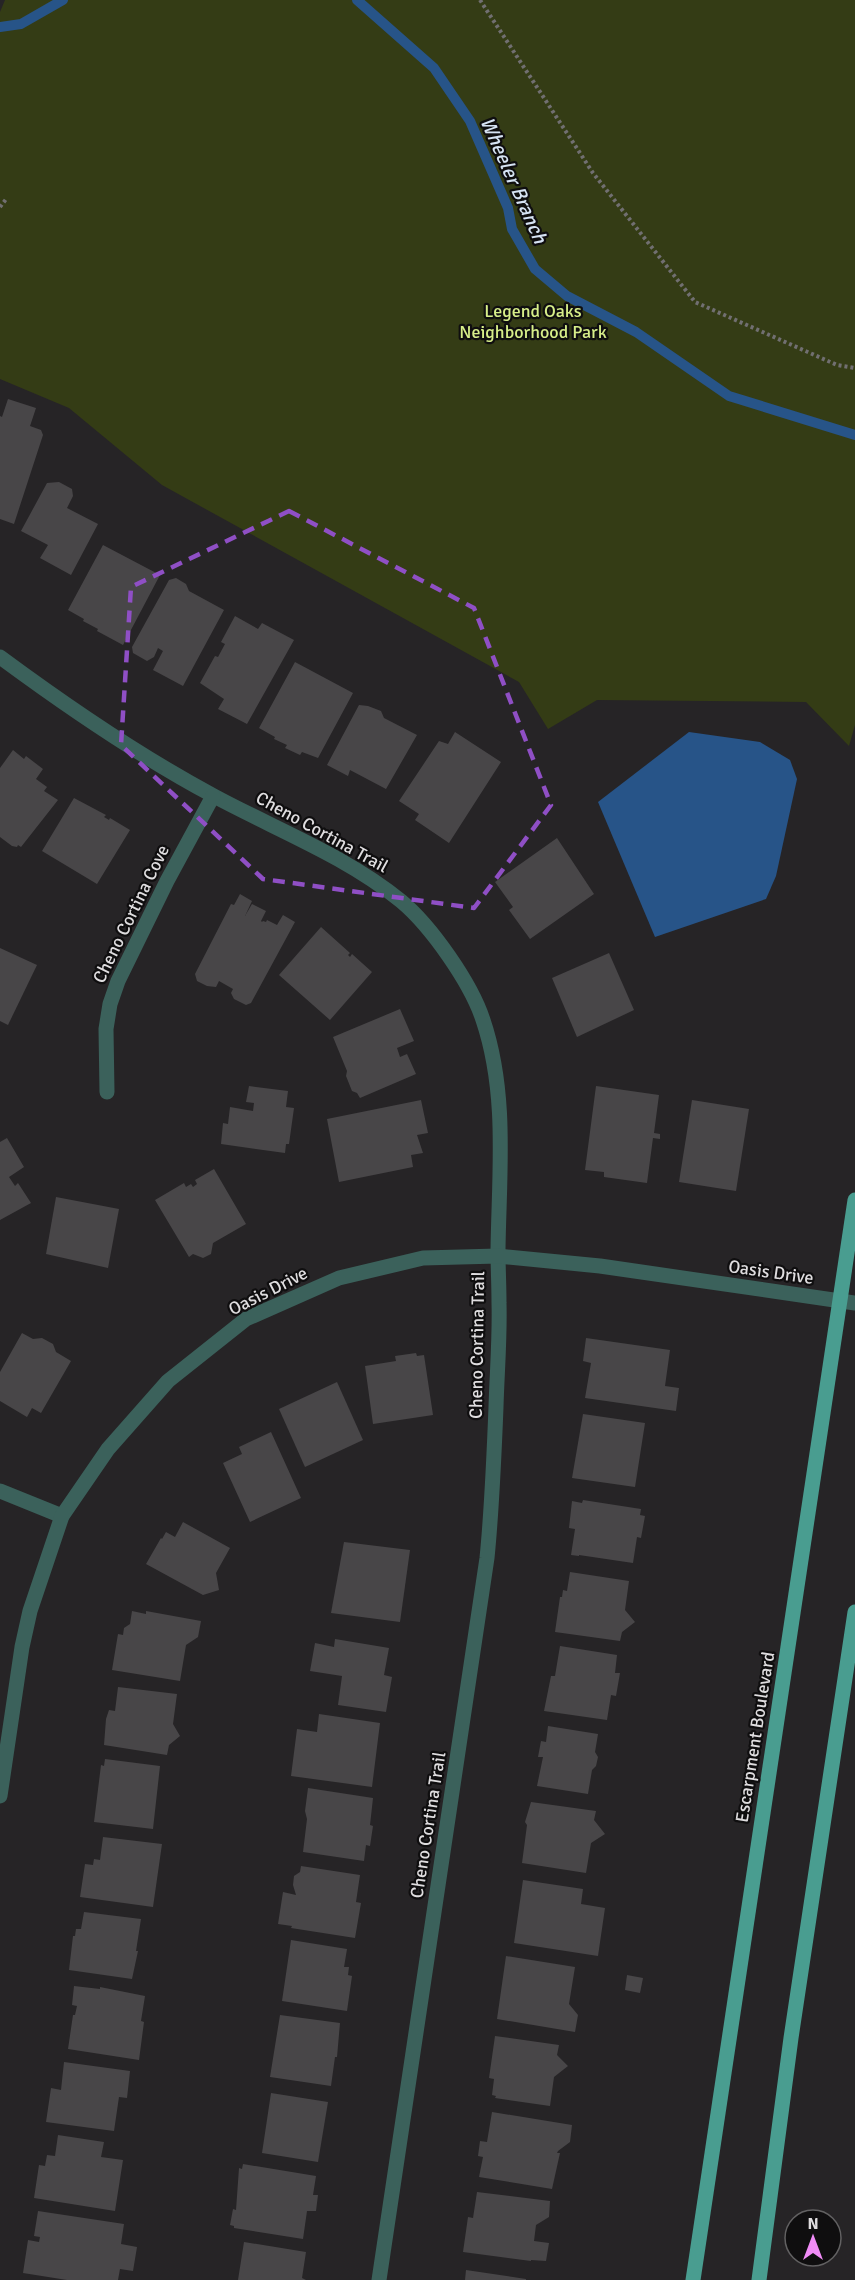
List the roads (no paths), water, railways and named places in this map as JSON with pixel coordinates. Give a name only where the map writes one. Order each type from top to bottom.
[{"type":"main road","name":"Escarpment Boulevard","points":[[693,2280],[847,1302],[855,1200]]},
{"type":"main road","points":[[759,2280],[791,2038],[855,1612]]},
{"type":"street","name":"Cheno Cortina Trail","points":[[0,657],[91,723],[213,796],[359,870],[404,903],[450,957],[468,986],[483,1019],[499,1092],[498,1345],[492,1516],[379,2280]]},
{"type":"street","name":"Cheno Cortina Cove","points":[[107,1092],[106,1029],[110,1004],[118,981],[167,881],[213,796]]},
{"type":"street","name":"Oasis Drive","points":[[0,1796],[22,1647],[30,1611],[62,1516],[108,1449],[168,1381],[246,1319],[339,1278],[423,1258],[498,1256],[600,1266],[847,1302]]},
{"type":"street","points":[[0,1491],[62,1516]]},
{"type":"water","points":[[689,732],[760,742],[790,760],[797,779],[776,876],[766,899],[655,937],[598,802]]},
{"type":"waterway","name":"Wheeler Branch","points":[[0,27],[21,24],[63,0]]},
{"type":"waterway","name":"Wheeler Branch","points":[[357,0],[434,68],[470,121],[508,208],[512,229],[535,269],[567,296],[636,332],[729,396],[855,435]]},
{"type":"park label","name":"Legend Oaks Neighborhood Park","points":[[533,321]]}]
